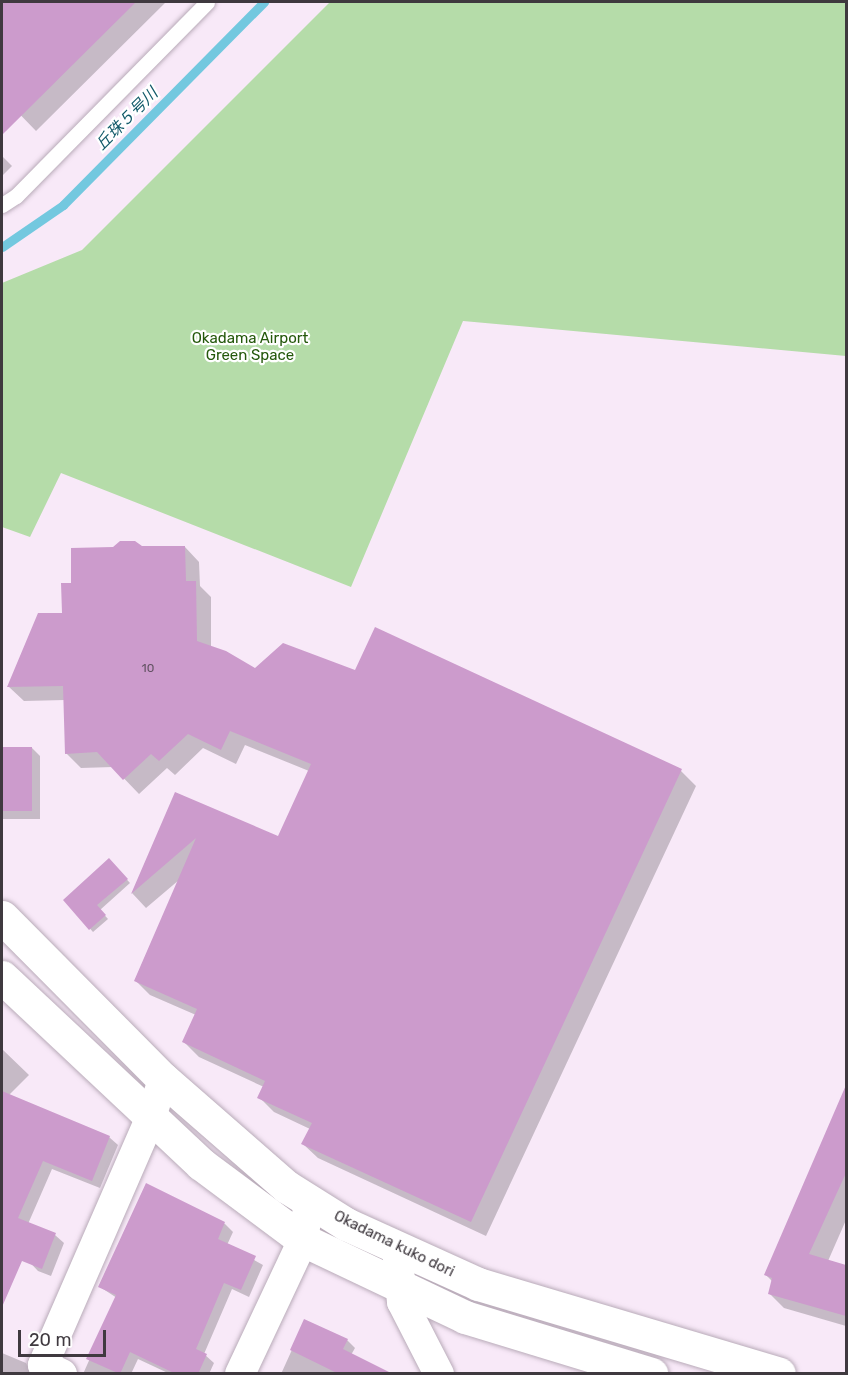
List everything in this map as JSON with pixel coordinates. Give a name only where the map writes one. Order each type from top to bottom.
[{"type":"main road","name":"Okadama kuko dori","points":[[2,917],[163,1079],[287,1187],[309,1201],[397,1248],[478,1284],[779,1374]]},
{"type":"main road","points":[[2,976],[201,1164],[303,1240],[398,1288],[465,1317],[652,1374]]},
{"type":"street","points":[[48,1371],[151,1117],[163,1079]]},
{"type":"street","points":[[240,1374],[303,1240],[309,1201]]},
{"type":"street","points":[[397,1248],[398,1288],[435,1372]]},
{"type":"lane","points":[[2,205],[16,196],[207,2]]},
{"type":"green space","name":"Okadama Airport Green Space","points":[[330,2],[846,2],[846,356],[463,321],[351,587],[61,473],[30,537],[2,527],[2,283],[82,250]]},
{"type":"building","points":[[2,2],[136,2],[2,135]]},
{"type":"building","points":[[120,541],[135,541],[142,546],[185,546],[186,581],[196,581],[197,641],[226,651],[255,668],[283,643],[355,670],[375,627],[682,769],[471,1222],[301,1144],[312,1123],[257,1098],[265,1081],[182,1042],[197,1009],[134,981],[196,838],[131,894],[175,792],[278,836],[311,764],[230,731],[221,750],[188,734],[159,761],[151,754],[123,780],[97,752],[65,754],[63,686],[7,687],[38,613],[62,613],[61,583],[71,583],[71,548],[113,547]]},
{"type":"building","points":[[2,747],[32,747],[32,811],[2,811]]},
{"type":"building","points":[[109,858],[128,879],[97,905],[106,915],[89,930],[63,900]]},
{"type":"building","points":[[846,1085],[846,1173],[809,1254],[846,1265],[846,1316],[768,1294],[772,1278],[764,1275]]},
{"type":"building","points":[[2,1091],[110,1136],[92,1181],[43,1161],[18,1218],[56,1233],[42,1269],[22,1261],[2,1307]]},
{"type":"building","points":[[146,1183],[225,1222],[218,1239],[256,1256],[241,1290],[224,1283],[196,1349],[207,1354],[198,1374],[176,1374],[130,1352],[120,1374],[86,1359],[116,1295],[98,1287]]},
{"type":"building","points":[[304,1319],[348,1339],[343,1349],[393,1374],[339,1374],[290,1350]]},
{"type":"waterway","name":"丘珠５号川","points":[[2,247],[63,205],[264,2]]}]
